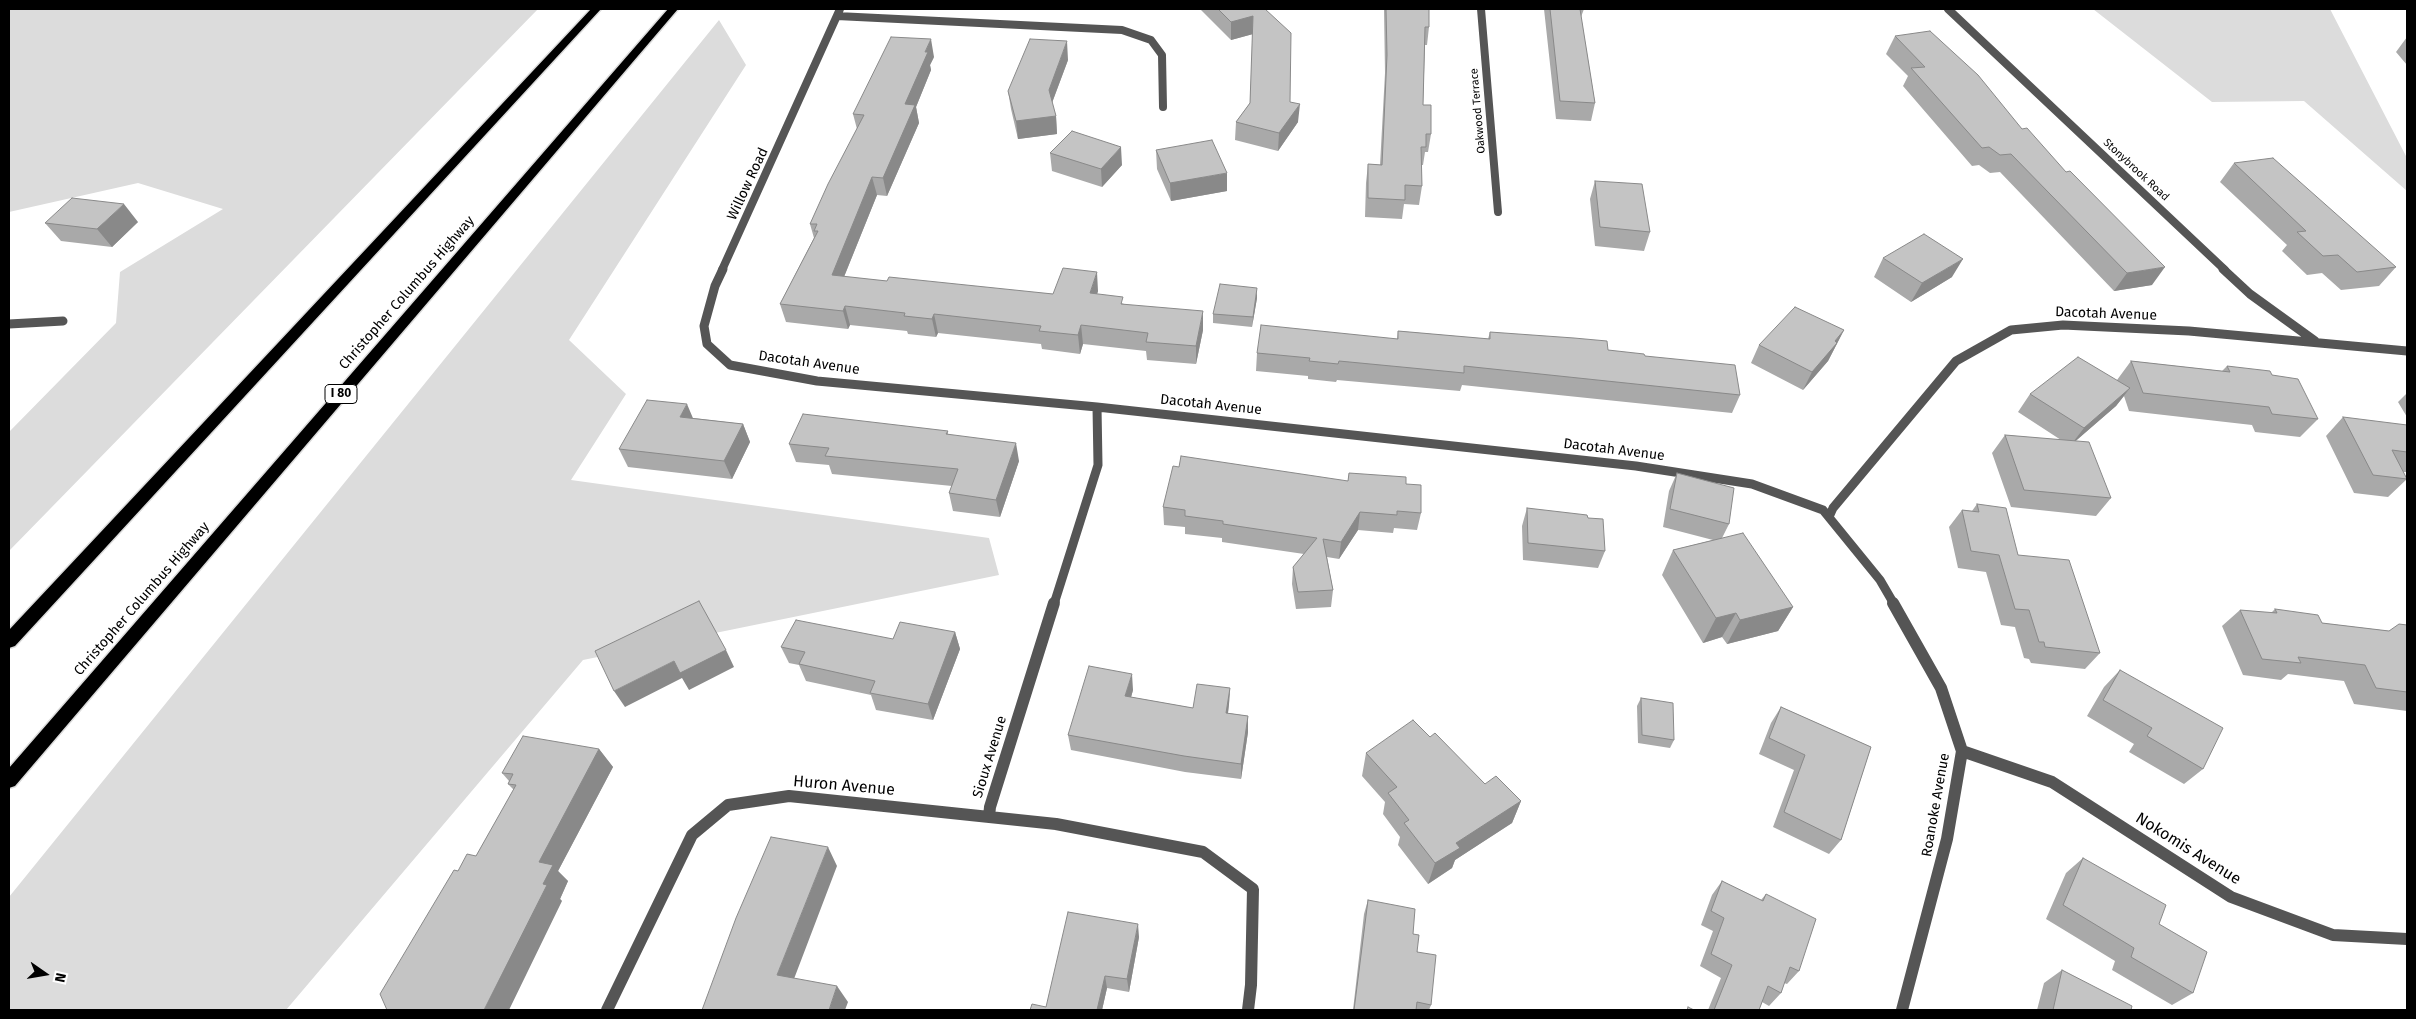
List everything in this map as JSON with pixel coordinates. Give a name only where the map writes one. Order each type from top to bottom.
[{"type":"highway","points":[[9,641],[596,9]]},
{"type":"highway","name":"Christopher Columbus Highway","points":[[9,780],[673,9]]},
{"type":"street","name":"Oakwood Terrace","points":[[1481,9],[1498,212]]},
{"type":"street","name":"Stonybrook Road","points":[[1948,9],[2250,294],[2315,342]]},
{"type":"street","points":[[839,12],[1122,30],[1151,40],[1162,55],[1163,107]]},
{"type":"street","name":"Willow Road","points":[[730,365],[707,344],[704,326],[715,286],[839,12]]},
{"type":"street","points":[[9,324],[63,321]]},
{"type":"street","name":"Dacotah Avenue","points":[[730,365],[817,380],[1097,407],[1636,466],[1752,484],[1823,510],[1828,517],[1956,361],[2011,330],[2064,325],[2189,331],[2407,351]]},
{"type":"street","name":"Sioux Avenue","points":[[1097,407],[1098,465],[990,807],[989,817],[1056,824],[1203,852],[1253,889],[1251,985],[1248,1010]]},
{"type":"street","name":"Roanoke Avenue","points":[[1828,517],[1880,580],[1942,688],[1962,751],[1947,839],[1902,1010]]},
{"type":"street","name":"Nokomis Avenue","points":[[1962,751],[2052,782],[2231,897],[2333,935],[2407,940]]},
{"type":"street","name":"Huron Avenue","points":[[607,1010],[692,835],[728,805],[789,796],[989,817]]},
{"type":"shaded area","points":[[9,9],[538,9],[9,551],[9,432],[116,323],[120,272],[223,209],[138,183],[9,212]]},
{"type":"shaded area","points":[[2093,9],[2330,9],[2407,158],[2407,191],[2304,101],[2212,102]]},
{"type":"shaded area","points":[[719,20],[746,65],[569,340],[626,394],[571,480],[989,538],[999,575],[583,660],[286,1010],[9,1010],[9,897]]},
{"type":"building","points":[[1218,9],[1265,9],[1291,33],[1290,102],[1300,104],[1279,133],[1236,122],[1250,103],[1253,16],[1231,22]]},
{"type":"building","points":[[1386,9],[1429,9],[1429,27],[1425,27],[1423,105],[1431,105],[1431,134],[1426,134],[1426,147],[1421,147],[1422,186],[1405,185],[1405,200],[1368,198],[1368,164],[1382,165],[1387,55]]},
{"type":"building","points":[[1550,9],[1580,9],[1595,103],[1560,101]]},
{"type":"building","points":[[1930,31],[1978,75],[2022,129],[2027,128],[2066,172],[2070,171],[2165,267],[2127,273],[2011,154],[2000,155],[1989,147],[1982,148],[1911,68],[1925,67],[1895,36]]},
{"type":"building","points":[[891,37],[931,39],[925,52],[928,52],[905,104],[915,105],[883,178],[872,177],[832,275],[887,281],[889,277],[1053,294],[1063,268],[1097,272],[1090,293],[1123,297],[1121,304],[1203,311],[1196,346],[1146,342],[1148,333],[1081,325],[1078,335],[1039,331],[1041,326],[934,314],[932,319],[904,316],[905,313],[845,306],[843,311],[780,304],[818,231],[814,231],[817,224],[810,224],[828,184],[864,115],[853,114]]},
{"type":"building","points":[[1030,39],[1067,41],[1049,90],[1056,116],[1016,121],[1008,91]]},
{"type":"building","points":[[1072,131],[1121,147],[1101,169],[1050,153]]},
{"type":"building","points":[[1212,140],[1227,173],[1170,183],[1156,150]]},
{"type":"building","points":[[2273,158],[2396,267],[2357,272],[2338,255],[2323,256],[2297,232],[2306,231],[2234,163]]},
{"type":"building","points":[[1595,181],[1642,184],[1650,232],[1600,227]]},
{"type":"building","points":[[72,198],[124,204],[97,229],[45,223]]},
{"type":"building","points":[[1924,234],[1963,259],[1922,283],[1883,258]]},
{"type":"building","points":[[1220,284],[1257,288],[1253,317],[1213,314]]},
{"type":"building","points":[[1795,307],[1844,330],[1835,341],[1837,343],[1812,372],[1759,345]]},
{"type":"building","points":[[1261,325],[1398,339],[1398,331],[1490,339],[1490,332],[1607,341],[1608,350],[1644,354],[1645,356],[1735,365],[1740,395],[1464,366],[1464,373],[1339,361],[1338,364],[1309,361],[1310,358],[1257,353]]},
{"type":"building","points":[[2078,357],[2130,388],[2084,428],[2030,394]]},
{"type":"building","points":[[2131,361],[2230,372],[2227,366],[2270,371],[2272,375],[2298,379],[2318,419],[2272,414],[2269,407],[2143,393]]},
{"type":"building","points":[[647,400],[687,404],[680,417],[743,424],[724,461],[619,449]]},
{"type":"building","points":[[803,414],[948,431],[946,434],[1016,443],[996,500],[949,493],[958,469],[825,456],[829,448],[789,444]]},
{"type":"building","points":[[2343,417],[2407,425],[2407,452],[2392,450],[2407,479],[2373,475]]},
{"type":"building","points":[[2005,435],[2089,442],[2111,498],[2024,490]]},
{"type":"building","points":[[1181,456],[1348,481],[1349,473],[1406,477],[1406,484],[1421,485],[1421,513],[1397,511],[1397,515],[1360,512],[1341,542],[1323,539],[1333,590],[1298,592],[1293,567],[1317,538],[1223,524],[1223,521],[1185,516],[1185,510],[1163,507],[1173,466],[1179,467]]},
{"type":"building","points":[[1677,473],[1734,488],[1729,524],[1670,509]]},
{"type":"building","points":[[1977,504],[2006,508],[2018,555],[2069,560],[2100,653],[2045,647],[2044,642],[2039,642],[2029,610],[2015,609],[1999,555],[1971,551],[1962,510],[1979,512]]},
{"type":"building","points":[[1527,508],[1587,515],[1588,518],[1603,519],[1605,551],[1528,543]]},
{"type":"building","points":[[1743,533],[1793,607],[1740,620],[1736,613],[1716,618],[1673,550]]},
{"type":"building","points":[[699,601],[726,650],[680,673],[674,661],[614,691],[595,651]]},
{"type":"building","points":[[2275,609],[2318,615],[2322,623],[2389,631],[2399,624],[2407,625],[2407,692],[2376,688],[2365,665],[2298,657],[2301,663],[2262,659],[2240,610],[2277,613]]},
{"type":"building","points":[[796,620],[893,639],[900,622],[955,632],[928,704],[870,693],[875,681],[799,664],[805,652],[781,647]]},
{"type":"building","points":[[1089,666],[1132,674],[1125,696],[1193,708],[1197,684],[1230,688],[1226,713],[1248,716],[1241,764],[1184,756],[1068,735]]},
{"type":"building","points":[[2120,670],[2223,728],[2203,769],[2147,736],[2152,728],[2103,700]]},
{"type":"building","points":[[1641,698],[1673,703],[1674,740],[1642,735]]},
{"type":"building","points":[[1781,707],[1871,747],[1841,840],[1784,812],[1805,755],[1769,738]]},
{"type":"building","points":[[1413,720],[1430,737],[1435,733],[1485,784],[1496,776],[1521,801],[1456,843],[1460,848],[1435,863],[1404,823],[1409,820],[1388,793],[1397,787],[1366,753]]},
{"type":"building","points":[[523,736],[599,749],[539,862],[553,865],[543,884],[547,885],[484,1010],[387,1010],[380,994],[454,870],[458,871],[467,854],[476,856],[516,785],[508,784],[513,774],[502,773]]},
{"type":"building","points":[[771,837],[828,847],[777,975],[837,986],[829,1010],[702,1010],[736,918]]},
{"type":"building","points":[[2083,858],[2166,905],[2159,924],[2207,952],[2193,993],[2131,957],[2134,948],[2063,905]]},
{"type":"building","points":[[1722,881],[1763,901],[1766,894],[1816,919],[1799,971],[1790,967],[1781,993],[1768,986],[1759,1010],[1714,1010],[1732,965],[1711,954],[1724,918],[1711,911]]},
{"type":"building","points":[[1368,900],[1415,909],[1413,934],[1419,935],[1417,952],[1436,955],[1431,1005],[1417,1002],[1416,1010],[1354,1010]]},
{"type":"building","points":[[1068,912],[1138,924],[1127,979],[1105,976],[1097,1010],[1030,1010],[1032,1004],[1046,1007]]},
{"type":"building","points":[[2062,970],[2132,1006],[2131,1010],[2053,1010]]}]
